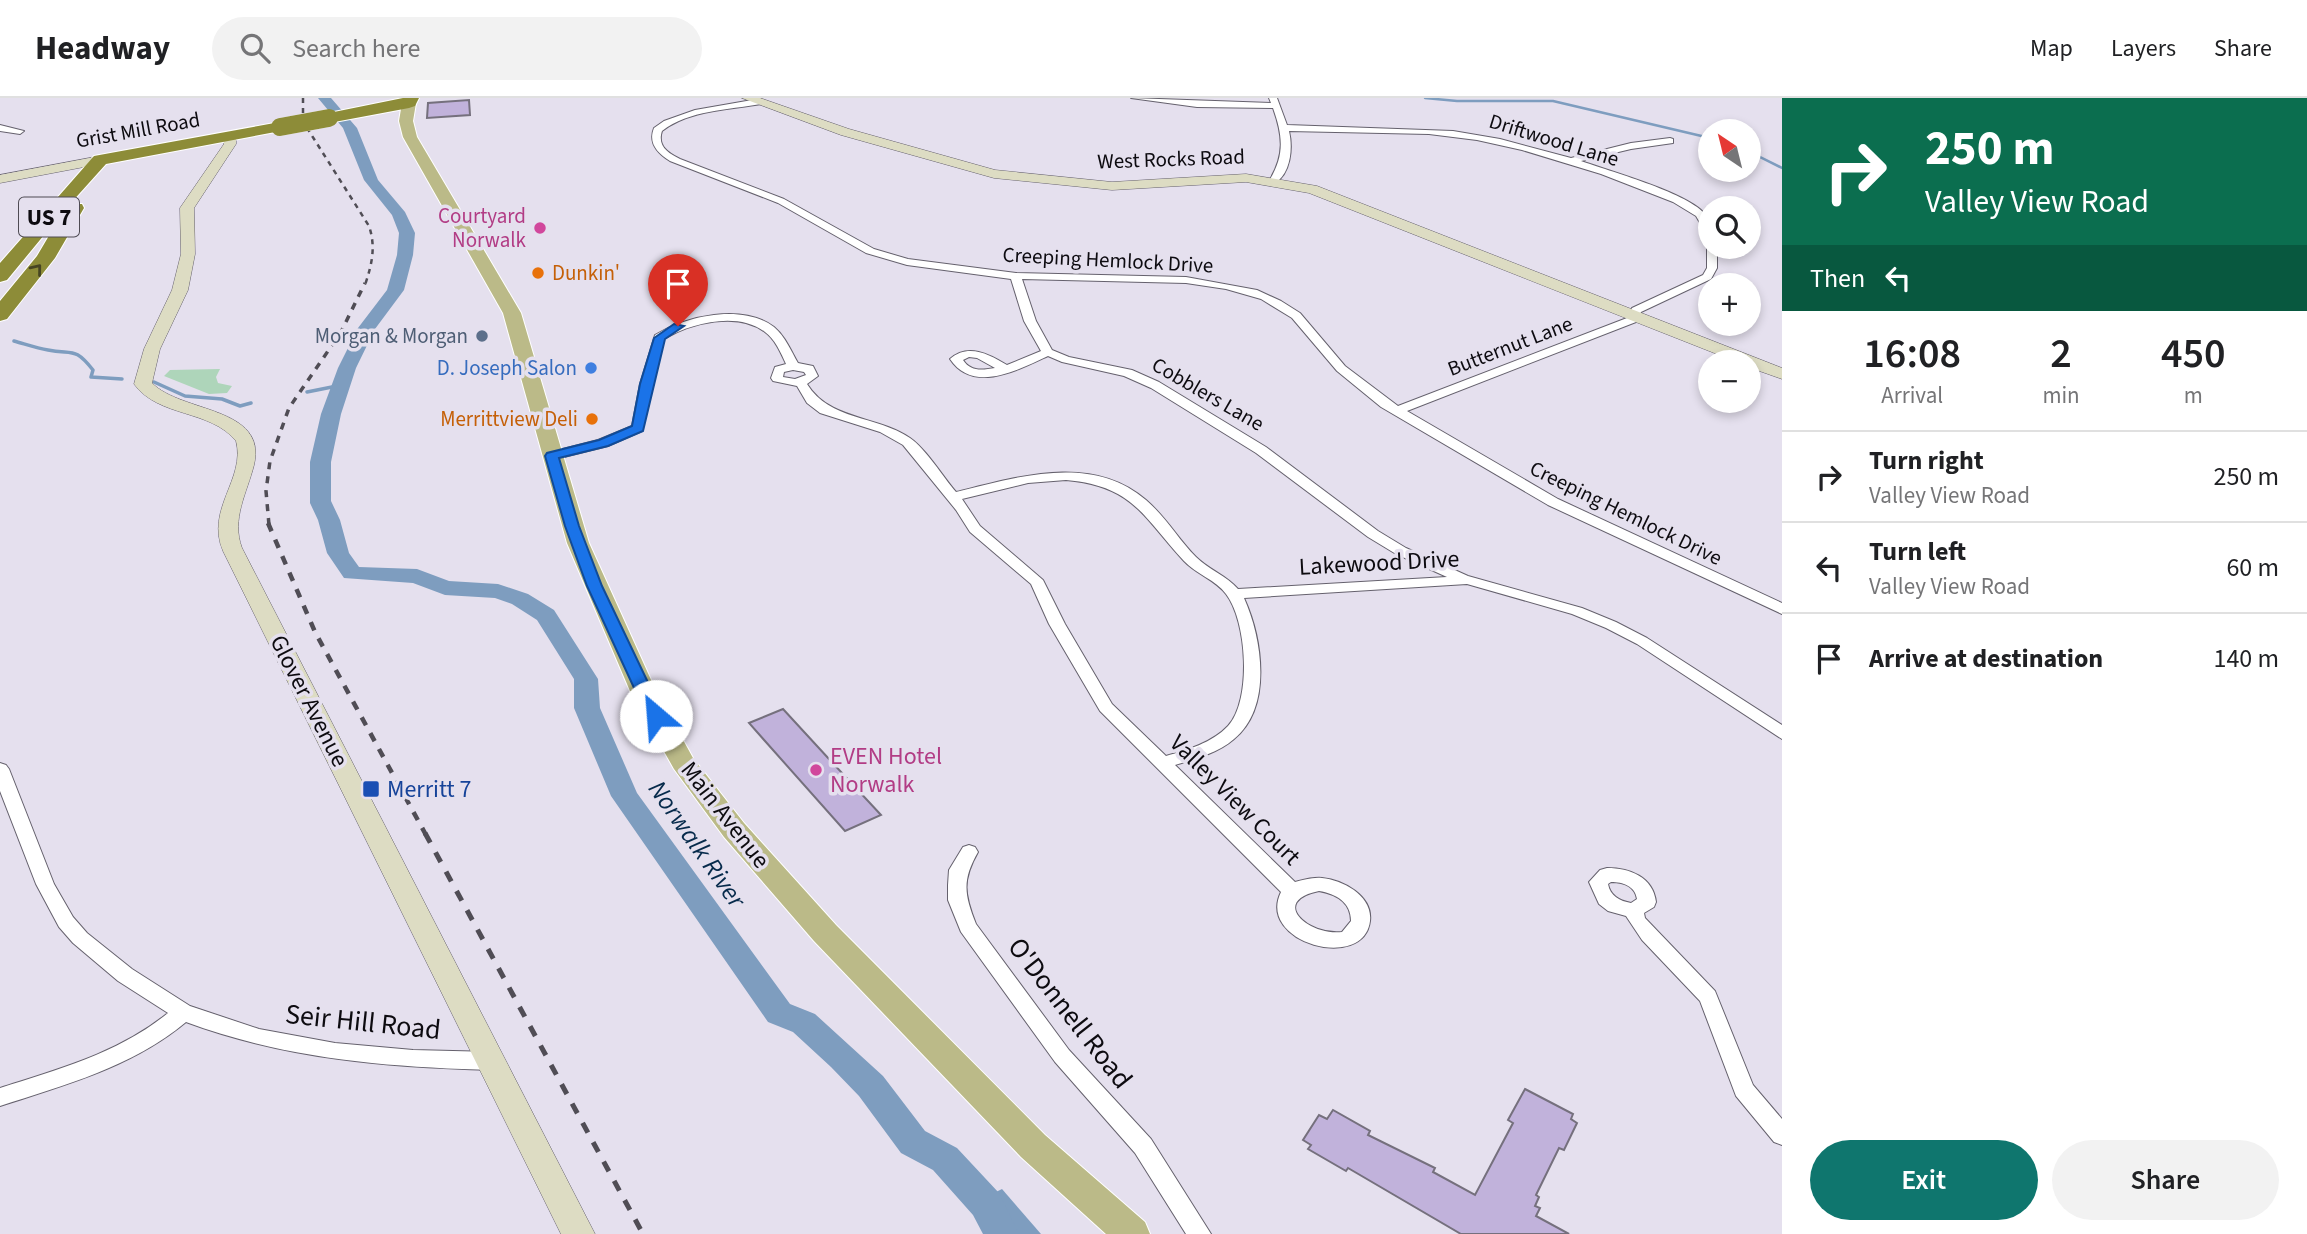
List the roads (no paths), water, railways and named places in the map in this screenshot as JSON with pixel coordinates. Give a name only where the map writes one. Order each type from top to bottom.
[{"type":"highway","name":"Grist Mill Road","points":[[100,160],[369,111],[410,101]]},
{"type":"highway","name":"US 7","points":[[0,275],[100,160],[105,165],[103,171],[67,219],[45,258],[0,315]]},
{"type":"main road","name":"Main Avenue","points":[[410,101],[406,121],[410,137],[516,322],[572,526],[605,611],[650,706],[703,791],[759,860],[887,997],[1032,1146],[1132,1234]]},
{"type":"street","points":[[1135,98],[1197,104],[1274,102],[1285,128],[1287,160],[1274,181]]},
{"type":"street","name":"West Rocks Road","points":[[753,100],[911,153],[994,174],[1112,186],[1225,178],[1274,181],[1312,189],[1782,374]]},
{"type":"street","name":"Creeping Hemlock Drive","points":[[753,100],[671,119],[654,135],[657,144],[667,156],[780,201],[878,254],[932,266],[1016,276],[1162,278],[1214,283],[1251,292],[1290,311],[1357,384],[1553,502],[1782,609]]},
{"type":"street","points":[[0,128],[20,131]]},
{"type":"street","name":"Driftwood Lane","points":[[1285,128],[1475,136],[1567,162],[1676,200],[1698,213]]},
{"type":"street","name":"Glover Avenue","points":[[230,137],[230,144],[194,195],[198,215],[199,248],[196,265],[179,316],[162,348],[151,359],[143,384],[146,390],[222,421],[244,438],[247,445],[246,456],[228,513],[229,540],[578,1234]]},
{"type":"street","points":[[1567,162],[1631,146],[1670,141]]},
{"type":"street","name":"Grist Mill Road","points":[[0,179],[100,160]]},
{"type":"street","points":[[1633,315],[1636,310],[1707,276],[1712,268],[1712,259]]},
{"type":"street","points":[[1005,369],[1048,352],[1034,330],[1016,276]]},
{"type":"street","name":"Butternut Lane","points":[[1399,410],[1632,320],[1633,315]]},
{"type":"street","points":[[552,456],[603,443],[638,428],[646,384],[659,338],[678,326],[716,320],[758,324],[773,333],[793,366]]},
{"type":"street","name":"Cobblers Lane","points":[[1048,352],[1066,360],[1128,373],[1155,385],[1261,450],[1373,534],[1401,551],[1468,580]]},
{"type":"street","points":[[793,366],[811,372],[810,378],[798,383],[784,382],[776,375],[779,370],[793,366]]},
{"type":"street","points":[[798,383],[811,400],[824,410],[884,429],[908,442],[975,529],[1038,583],[1057,624],[1093,688],[1106,707],[1142,745]]},
{"type":"street","points":[[952,497],[1046,477],[1069,475],[1104,482],[1138,499],[1194,563],[1234,594],[1252,647],[1252,677],[1243,713],[1236,727],[1215,744],[1164,763]]},
{"type":"street","points":[[1401,551],[1407,566],[1406,582]]},
{"type":"street","name":"Lakewood Drive","points":[[1234,594],[1468,580],[1555,604],[1611,625],[1642,641],[1782,733]]},
{"type":"street","name":"Valley View Court","points":[[1142,745],[1164,763],[1292,891]]},
{"type":"street","name":"Seir Hill Road","points":[[0,769],[44,884],[66,922],[125,975],[183,1012],[209,1023],[320,1052],[392,1059],[493,1061]]},
{"type":"street","name":"O'Donnell Road","points":[[969,852],[958,870],[957,900],[968,927],[1062,1056],[1143,1146],[1199,1234]]},
{"type":"street","points":[[1633,910],[1637,921],[1708,997],[1744,1090],[1782,1135]]},
{"type":"street","points":[[0,1097],[121,1055],[156,1036],[183,1012]]},
{"type":"water","points":[[1002,1189],[1041,1234],[987,1234],[974,1203]]},
{"type":"waterway","name":"Norwalk River","points":[[324,98],[344,118],[357,142],[371,180],[402,219],[407,233],[403,264],[395,290],[367,328],[347,368],[325,438],[319,483],[320,501],[341,558],[352,573],[417,576],[445,588],[498,591],[520,599],[546,615],[586,679],[587,708],[625,796],[779,1013],[804,1023],[871,1086],[913,1142],[945,1159],[986,1204],[1001,1234]]},
{"type":"waterway","points":[[1425,98],[1457,101],[1553,101],[1698,135]]},
{"type":"waterway","points":[[1761,158],[1782,168]]},
{"type":"waterway","points":[[14,341],[77,354],[93,370],[91,377],[122,379]]},
{"type":"waterway","points":[[154,382],[185,396],[222,399],[240,406],[251,403]]},
{"type":"waterway","points":[[307,392],[342,385]]},
{"type":"railway","points":[[303,98],[303,114],[309,131],[369,226],[372,256],[365,285]]},
{"type":"railway","points":[[269,525],[266,491],[270,461],[289,408],[341,332],[365,283]]},
{"type":"railway","points":[[268,523],[315,632],[426,835]]},
{"type":"railway","points":[[425,833],[643,1234]]},
{"type":"place","name":"Courtyard Norwalk","points":[[540,228]]},
{"type":"place","name":"Dunkin'","points":[[538,273]]},
{"type":"place","name":"Morgan & Morgan","points":[[482,336]]},
{"type":"place","name":"D. Joseph Salon","points":[[591,368]]},
{"type":"place","name":"Merrittview Deli","points":[[592,419]]},
{"type":"place","name":"EVEN Hotel Norwalk","points":[[816,770]]},
{"type":"place","name":"Merritt 7","points":[[371,789]]}]
